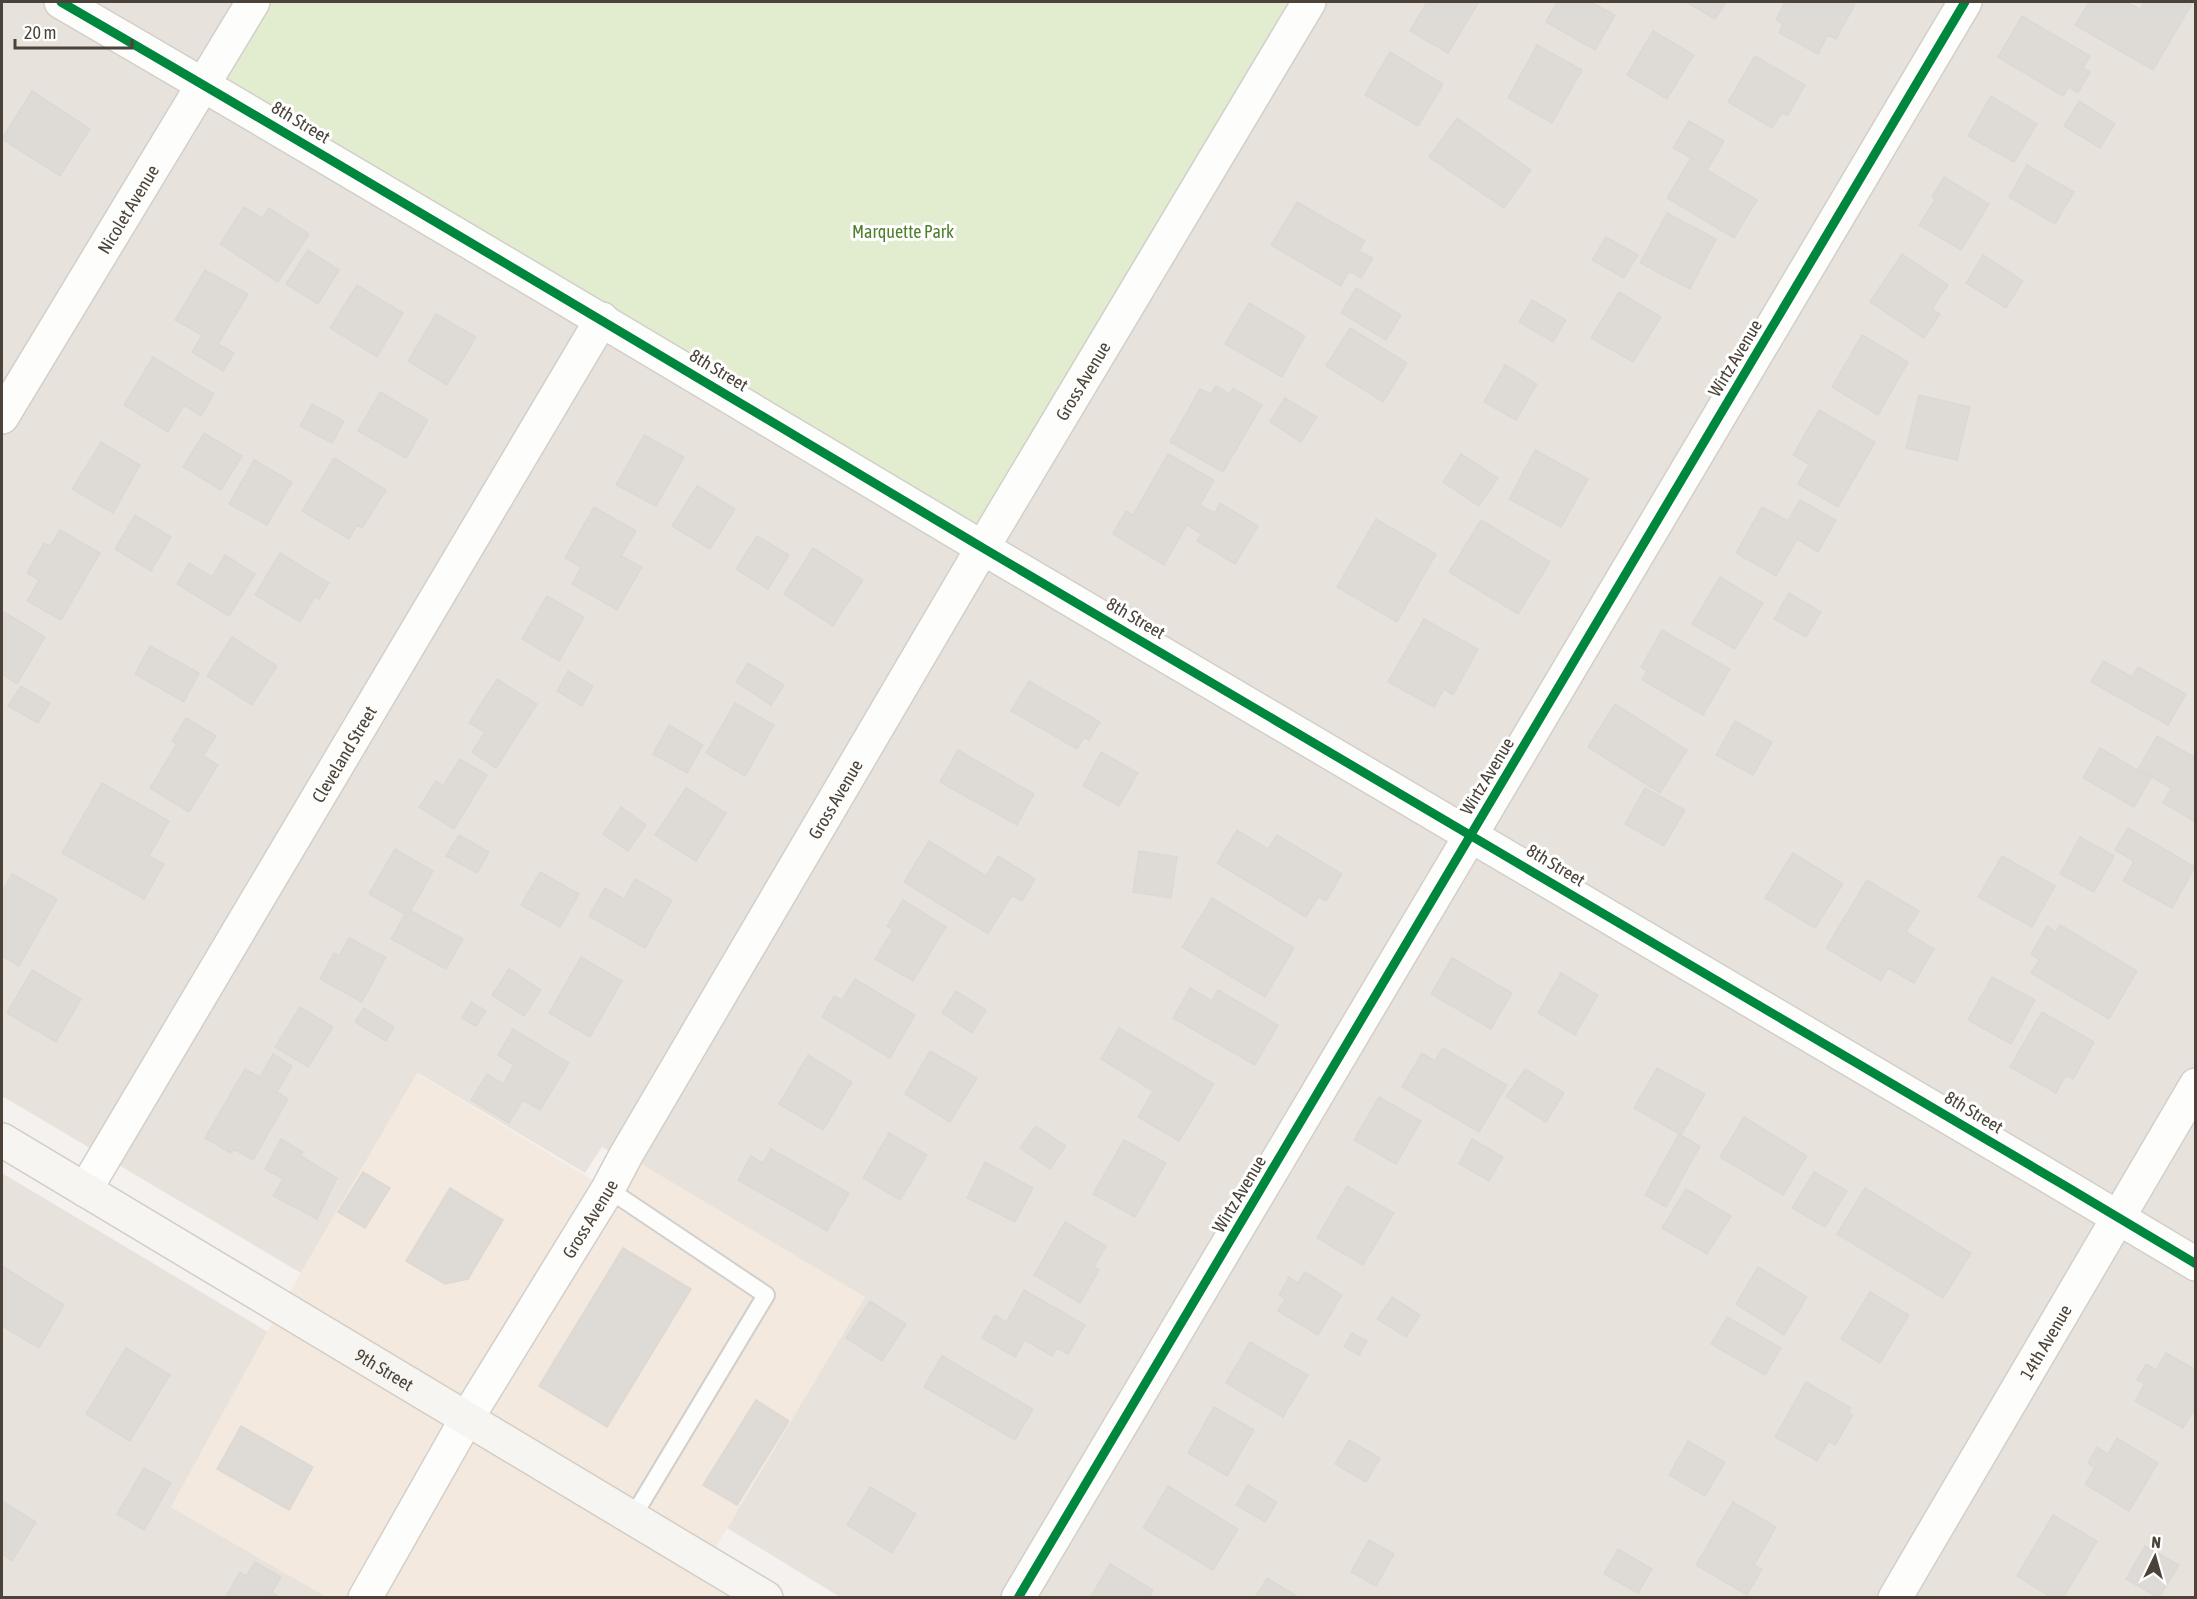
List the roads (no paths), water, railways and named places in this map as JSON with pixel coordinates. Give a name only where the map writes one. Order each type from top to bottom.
[{"type":"street","name":"8th Street","points":[[61,2],[2196,1264]]},
{"type":"street","name":"Nicolet Avenue","points":[[2,417],[253,2]]},
{"type":"street","name":"Gross Avenue","points":[[365,1598],[467,1418],[608,1189],[983,548],[1309,2]]},
{"type":"street","name":"Wirtz Avenue","points":[[1018,1598],[1965,2]]},
{"type":"street","name":"Cleveland Street","points":[[85,1190],[602,320]]},
{"type":"street","name":"14th Avenue","points":[[1895,1598],[2196,1085]]},
{"type":"street","name":"9th Street","points":[[2,1140],[766,1598]]},
{"type":"lane","points":[[608,1189],[766,1295],[632,1518]]},
{"type":"park label","name":"Marquette Park","points":[[903,231]]}]
